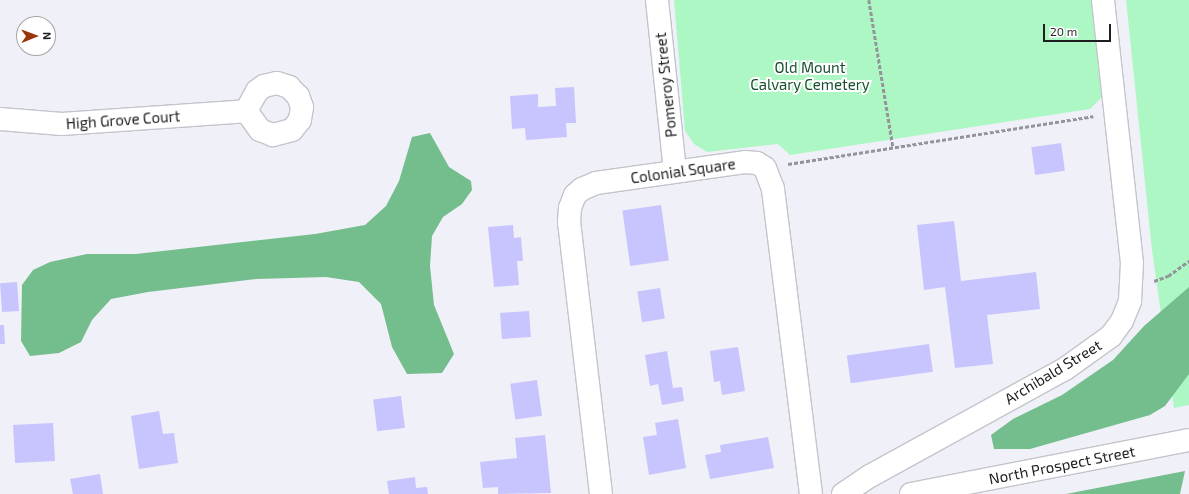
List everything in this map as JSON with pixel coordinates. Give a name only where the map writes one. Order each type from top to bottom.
[{"type":"street","name":"Pomeroy Street","points":[[657,0],[675,171]]},
{"type":"street","name":"Archibald Street","points":[[843,494],[870,476],[1064,369],[1095,349],[1111,336],[1122,321],[1130,301],[1132,283],[1130,229],[1103,0]]},
{"type":"street","name":"High Grove Court","points":[[0,119],[62,124],[246,111]]},
{"type":"street","name":"Colonial Square","points":[[601,494],[570,208],[578,192],[596,183],[675,171],[745,162],[757,163],[764,168]]},
{"type":"street","points":[[764,168],[772,189],[811,494]]},
{"type":"street","name":"North Prospect Street","points":[[911,494],[1189,440]]},
{"type":"path","points":[[869,0],[894,147]]},
{"type":"path","points":[[764,168],[1115,112]]},
{"type":"path","points":[[1132,283],[1168,276],[1189,261]]},
{"type":"green space","name":"Old Mount Calvary Cemetery","points":[[674,0],[1092,0],[1103,96],[1090,109],[790,155],[778,144],[707,152],[694,144],[685,131]]},
{"type":"green space","points":[[1126,0],[1189,0],[1189,405],[1174,408],[1152,250]]},
{"type":"green space","points":[[430,133],[449,167],[471,181],[472,190],[462,204],[443,217],[432,236],[430,266],[434,305],[454,354],[442,373],[407,374],[392,347],[381,304],[359,282],[326,277],[257,279],[148,292],[111,299],[92,320],[81,342],[59,353],[30,356],[21,341],[22,285],[33,270],[50,262],[87,254],[136,254],[315,234],[365,225],[386,206],[399,181],[412,137]]},
{"type":"green space","points":[[1189,287],[1189,374],[1165,406],[1150,415],[1030,449],[994,449],[991,435],[1013,419],[1062,395],[1113,360],[1144,326]]},
{"type":"green space","points":[[1185,471],[1180,494],[1066,494]]},
{"type":"building","points":[[574,87],[576,123],[566,123],[567,137],[526,140],[525,128],[512,129],[510,96],[538,94],[538,107],[556,106],[555,88]]},
{"type":"building","points":[[1061,143],[1065,171],[1035,175],[1031,147]]},
{"type":"building","points":[[661,205],[669,260],[630,266],[622,210]]},
{"type":"building","points":[[954,221],[961,281],[1036,272],[1040,309],[987,315],[993,364],[955,368],[945,287],[924,290],[917,225]]},
{"type":"building","points":[[513,225],[514,238],[521,237],[523,261],[517,261],[519,285],[494,287],[488,227]]},
{"type":"building","points":[[17,282],[19,311],[2,312],[0,283]]},
{"type":"building","points":[[660,288],[665,319],[642,322],[637,292]]},
{"type":"building","points":[[529,311],[531,337],[502,339],[500,313]]},
{"type":"building","points":[[0,325],[4,325],[5,344],[0,344]]},
{"type":"building","points":[[929,344],[933,372],[851,383],[847,356]]},
{"type":"building","points":[[738,347],[745,391],[722,395],[720,381],[714,382],[710,351]]},
{"type":"building","points":[[667,351],[673,388],[682,387],[684,401],[662,405],[658,384],[650,386],[645,355]]},
{"type":"building","points":[[537,380],[542,416],[515,419],[510,384]]},
{"type":"building","points":[[401,396],[405,428],[377,431],[373,399]]},
{"type":"building","points":[[159,411],[163,434],[174,433],[178,463],[139,469],[131,416]]},
{"type":"building","points":[[678,419],[686,468],[649,475],[643,437],[657,435],[655,423]]},
{"type":"building","points":[[53,423],[55,461],[15,463],[13,425]]},
{"type":"building","points":[[545,435],[551,493],[498,494],[498,487],[483,488],[480,462],[517,458],[515,438]]},
{"type":"building","points":[[768,437],[774,468],[710,479],[705,455],[721,452],[720,445]]},
{"type":"building","points":[[100,474],[103,494],[73,494],[70,479]]},
{"type":"building","points":[[415,477],[416,488],[427,487],[428,494],[389,494],[387,481]]}]
